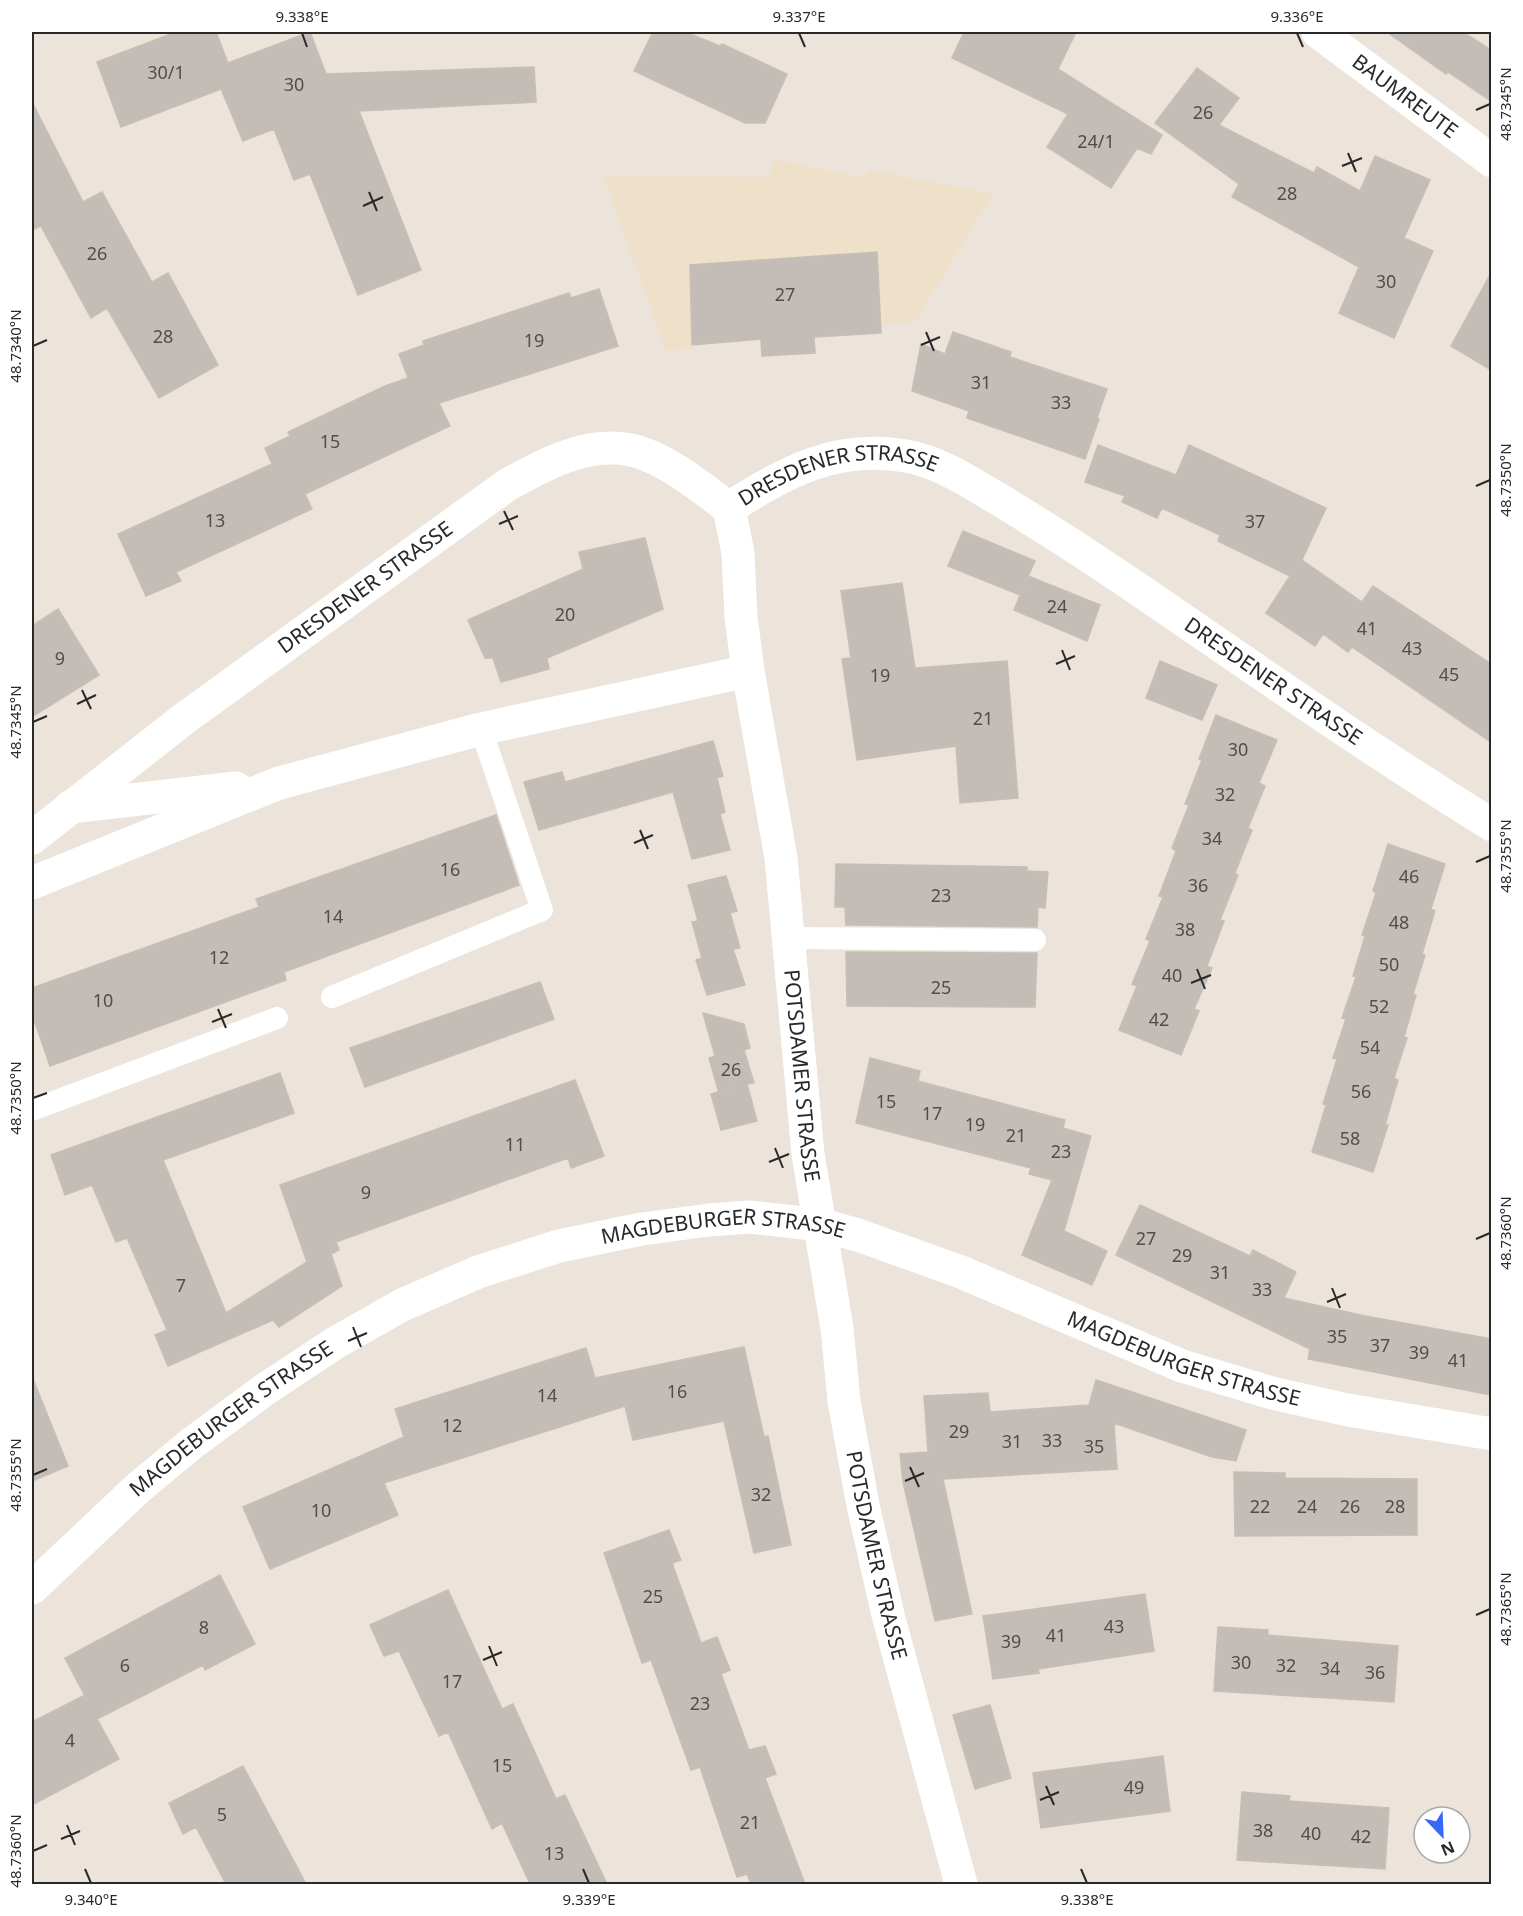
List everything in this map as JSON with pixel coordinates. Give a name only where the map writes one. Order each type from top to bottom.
[{"type":"street","name":"BAUMREUTE","points":[[1318,32],[1491,161]]},
{"type":"street","name":"DRESDENER STRASSE","points":[[32,838],[185,718],[498,491],[546,464],[585,450],[617,448],[646,454],[679,471],[729,508],[769,482],[800,467],[836,456],[871,453],[907,457],[936,466],[967,481],[1063,538],[1311,707],[1491,825]]},
{"type":"street","name":"POTSDAMER STRASSE","points":[[729,508],[738,552],[741,617],[748,671],[781,858],[808,1154],[837,1328],[844,1401],[863,1505],[888,1615],[961,1884]]},
{"type":"street","points":[[32,883],[279,783],[481,729],[748,671]]},
{"type":"street","points":[[70,807],[279,783]]},
{"type":"street","name":"MAGDEBURGER STRASSE","points":[[32,1588],[138,1488],[191,1444],[264,1390],[326,1349],[402,1305],[478,1272],[559,1246],[642,1229],[709,1220],[749,1218],[821,1225],[858,1235],[960,1272],[1182,1366],[1272,1393],[1348,1410],[1491,1434]]},
{"type":"lane","points":[[332,997],[542,910],[481,729]]},
{"type":"lane","points":[[789,938],[1035,940]]},
{"type":"lane","points":[[32,1110],[277,1018]]},
{"type":"shaded area","points":[[775,159],[865,178],[868,170],[993,194],[916,321],[881,325],[881,333],[814,337],[815,353],[762,356],[760,340],[693,344],[693,349],[666,351],[603,175],[768,177]]},
{"type":"building","points":[[176,32],[216,32],[228,63],[310,32],[326,74],[534,67],[536,102],[359,111],[421,270],[358,295],[310,174],[294,180],[274,129],[243,141],[221,89],[121,127],[97,62]]},
{"type":"building","points":[[653,32],[685,32],[720,46],[722,44],[787,74],[765,123],[745,123],[634,71]]},
{"type":"building","points":[[964,32],[1076,32],[1058,69],[1162,135],[1151,154],[1137,148],[1111,188],[1047,147],[1068,114],[952,58]]},
{"type":"building","points":[[1387,32],[1463,32],[1491,50],[1491,101],[1448,72],[1446,74]]},
{"type":"building","points":[[1197,68],[1239,98],[1219,125],[1314,173],[1317,167],[1360,191],[1375,156],[1430,180],[1404,238],[1433,251],[1394,338],[1339,313],[1359,267],[1232,197],[1239,184],[1155,123]]},
{"type":"building","points":[[32,102],[83,202],[102,192],[152,282],[168,273],[218,365],[159,398],[107,308],[91,318],[41,226],[32,230]]},
{"type":"building","points":[[877,252],[881,333],[814,337],[815,353],[762,356],[761,339],[692,345],[690,265]]},
{"type":"building","points":[[1491,273],[1491,370],[1451,346]]},
{"type":"building","points":[[599,289],[618,346],[439,403],[450,426],[305,494],[312,509],[176,572],[181,581],[146,596],[118,534],[272,464],[265,448],[290,436],[288,432],[385,386],[408,378],[399,354],[424,345],[423,341],[569,293],[571,298]]},
{"type":"building","points":[[953,332],[1011,352],[1010,357],[1107,389],[1085,459],[967,418],[969,411],[912,391],[921,344],[945,354]]},
{"type":"building","points":[[1098,445],[1176,475],[1189,445],[1326,508],[1302,560],[1362,602],[1373,586],[1491,664],[1491,742],[1352,647],[1348,652],[1323,634],[1315,646],[1266,613],[1290,576],[1218,541],[1220,535],[1162,508],[1157,518],[1122,502],[1125,496],[1085,482]]},
{"type":"building","points":[[963,531],[1035,561],[1020,595],[948,566]]},
{"type":"building","points":[[645,538],[663,609],[547,658],[549,669],[501,682],[493,658],[485,658],[468,620],[583,569],[579,552]]},
{"type":"building","points":[[1028,576],[1100,605],[1087,641],[1014,610]]},
{"type":"building","points":[[902,583],[915,668],[1007,661],[1018,798],[960,803],[956,746],[857,760],[842,659],[851,658],[841,591]]},
{"type":"building","points":[[58,609],[99,675],[32,717],[32,626]]},
{"type":"building","points":[[1160,661],[1217,685],[1202,720],[1146,698]]},
{"type":"building","points":[[1216,715],[1277,740],[1259,783],[1265,786],[1248,828],[1252,830],[1235,873],[1238,875],[1220,920],[1224,921],[1207,966],[1212,968],[1194,1009],[1199,1011],[1181,1055],[1119,1030],[1137,986],[1132,984],[1150,941],[1146,939],[1163,897],[1159,896],[1176,851],[1172,848],[1189,805],[1185,804]]},
{"type":"building","points":[[713,741],[723,776],[717,778],[725,812],[720,814],[730,850],[692,859],[673,792],[539,830],[524,782],[562,772],[565,782]]},
{"type":"building","points":[[496,815],[519,885],[284,972],[286,980],[50,1066],[32,1014],[32,988],[259,907],[256,899]]},
{"type":"building","points":[[1388,844],[1445,864],[1431,909],[1435,911],[1413,994],[1416,995],[1404,1037],[1407,1038],[1394,1078],[1398,1080],[1385,1125],[1388,1125],[1373,1172],[1312,1152],[1326,1105],[1323,1104],[1337,1059],[1333,1058],[1346,1019],[1342,1018],[1356,977],[1353,976],[1365,936],[1362,935],[1376,893],[1373,891]]},
{"type":"building","points":[[836,864],[1027,867],[1027,871],[1048,872],[1045,908],[1038,907],[1037,927],[846,925],[845,907],[835,907]]},
{"type":"building","points":[[726,876],[737,911],[730,913],[740,948],[733,949],[745,985],[707,995],[696,960],[702,958],[692,922],[698,921],[688,885]]},
{"type":"building","points":[[846,952],[1037,953],[1035,1007],[847,1006]]},
{"type":"building","points":[[540,982],[554,1019],[365,1087],[350,1048]]},
{"type":"building","points":[[703,1013],[744,1024],[750,1048],[744,1050],[754,1083],[747,1084],[757,1121],[721,1130],[711,1094],[730,1088],[718,1090],[709,1058],[715,1056]]},
{"type":"building","points":[[870,1058],[920,1071],[918,1081],[1065,1120],[1063,1128],[1091,1136],[1064,1231],[1107,1251],[1092,1285],[1022,1255],[1052,1180],[1029,1174],[1031,1168],[856,1123]]},
{"type":"building","points":[[280,1073],[294,1113],[163,1160],[226,1313],[307,1262],[280,1185],[575,1080],[604,1156],[571,1168],[568,1158],[336,1242],[339,1250],[331,1254],[342,1286],[279,1327],[273,1320],[168,1366],[155,1335],[167,1330],[127,1238],[116,1242],[92,1185],[65,1195],[51,1155]]},
{"type":"building","points":[[1140,1205],[1250,1256],[1253,1250],[1296,1272],[1284,1298],[1365,1316],[1491,1339],[1491,1395],[1308,1359],[1310,1349],[1116,1255]]},
{"type":"building","points":[[744,1347],[764,1437],[768,1436],[791,1545],[754,1553],[724,1421],[633,1440],[625,1406],[384,1483],[398,1515],[270,1569],[243,1507],[404,1437],[395,1409],[586,1348],[595,1378]]},
{"type":"building","points":[[32,1380],[68,1466],[32,1481]]},
{"type":"building","points":[[1096,1380],[1246,1430],[1236,1461],[1212,1457],[1114,1423],[1117,1469],[943,1479],[972,1614],[935,1621],[903,1482],[900,1454],[928,1452],[924,1396],[988,1393],[990,1412],[1089,1405]]},
{"type":"building","points":[[1234,1472],[1285,1473],[1285,1478],[1417,1479],[1417,1535],[1235,1536]]},
{"type":"building","points":[[669,1530],[681,1560],[672,1563],[701,1643],[717,1637],[730,1670],[721,1674],[749,1750],[765,1746],[776,1774],[765,1778],[805,1884],[751,1884],[747,1874],[737,1877],[700,1767],[691,1770],[651,1660],[642,1663],[604,1553]]},
{"type":"building","points":[[220,1575],[255,1644],[205,1670],[203,1665],[97,1719],[119,1759],[32,1805],[32,1722],[85,1695],[65,1658]]},
{"type":"building","points":[[448,1590],[502,1709],[513,1704],[556,1799],[565,1795],[607,1884],[530,1884],[502,1823],[492,1829],[448,1732],[439,1736],[399,1651],[384,1656],[370,1625]]},
{"type":"building","points":[[1145,1594],[1154,1651],[1038,1669],[1039,1673],[993,1679],[983,1616]]},
{"type":"building","points":[[1218,1627],[1268,1630],[1268,1635],[1398,1646],[1394,1702],[1214,1691]]},
{"type":"building","points":[[990,1705],[1011,1778],[975,1789],[953,1715]]},
{"type":"building","points":[[1163,1756],[1170,1811],[1041,1828],[1033,1773]]},
{"type":"building","points":[[243,1766],[306,1884],[226,1884],[196,1827],[183,1834],[169,1803]]},
{"type":"building","points":[[1242,1792],[1290,1796],[1289,1801],[1389,1808],[1385,1869],[1237,1860]]}]
